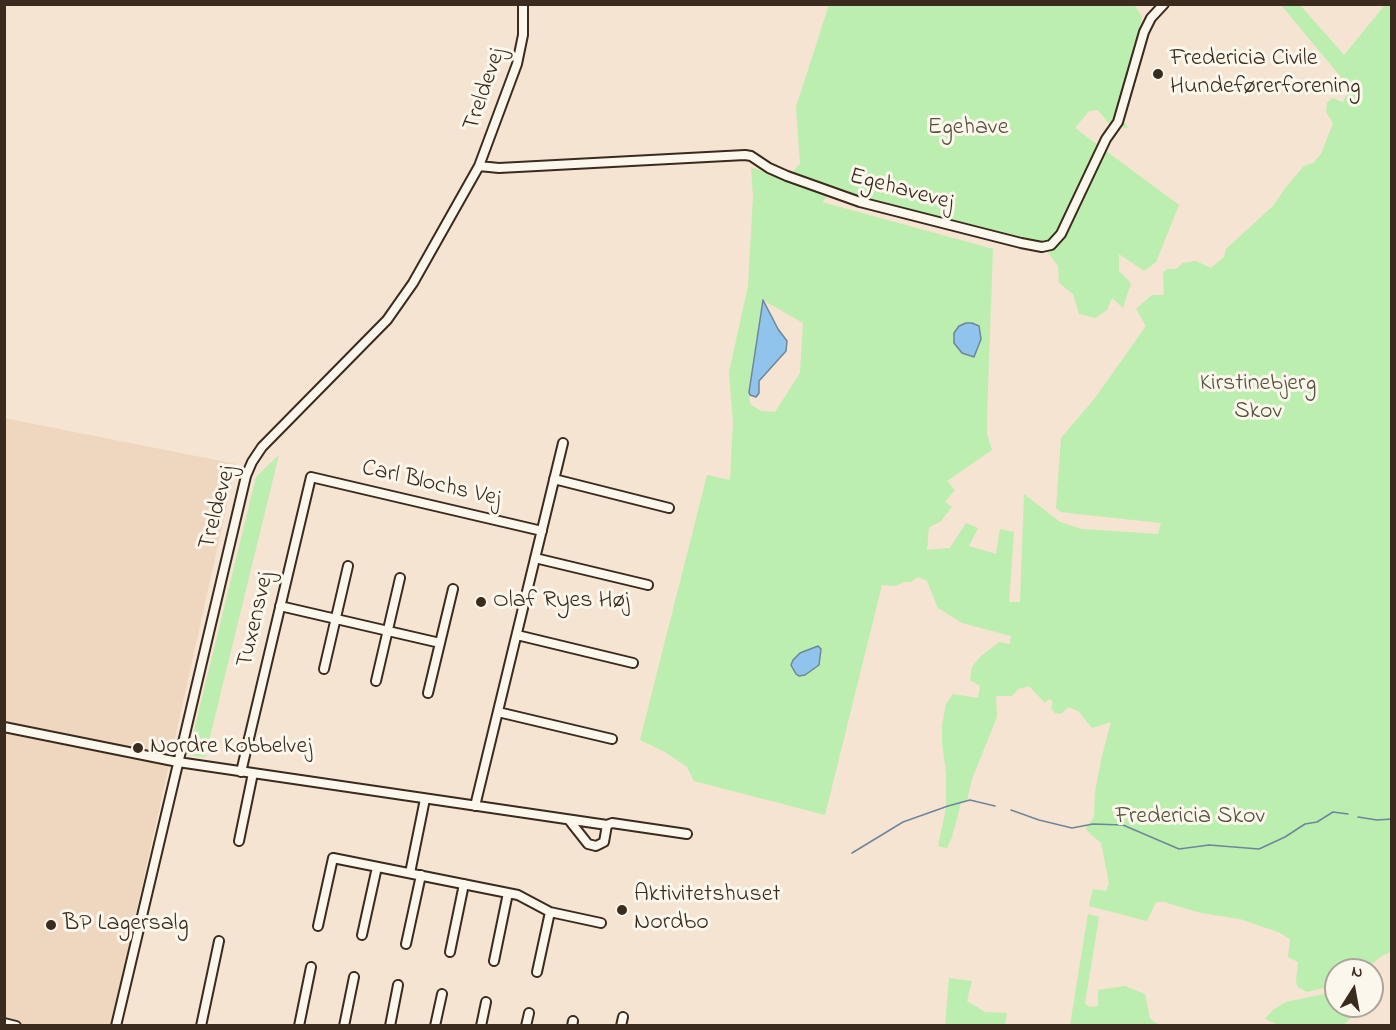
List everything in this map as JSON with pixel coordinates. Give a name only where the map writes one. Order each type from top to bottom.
[{"type":"street","name":"Treldevej","points":[[116,1026],[246,476],[252,462],[273,436],[387,320],[413,283],[479,166],[517,64],[523,35],[523,4]]},
{"type":"street","name":"Egehavevej","points":[[479,166],[500,168],[745,155],[787,176],[860,202],[1021,243],[1042,247],[1051,245],[1061,234],[1106,139],[1118,122],[1144,33],[1151,18],[1164,4]]},
{"type":"street","points":[[475,806],[563,443]]},
{"type":"street","name":"Carl Blochs Vej","points":[[311,477],[542,531]]},
{"type":"street","name":"Tuxensvej","points":[[241,772],[311,477]]},
{"type":"street","points":[[554,479],[669,508]]},
{"type":"street","points":[[535,558],[648,585]]},
{"type":"street","points":[[324,669],[348,566]]},
{"type":"street","points":[[376,681],[400,578]]},
{"type":"street","points":[[428,693],[453,590]]},
{"type":"street","points":[[280,606],[440,642]]},
{"type":"street","points":[[517,635],[633,663]]},
{"type":"street","points":[[498,712],[612,739]]},
{"type":"street","points":[[4,726],[178,762],[241,772],[569,820],[607,825],[612,823],[687,834]]},
{"type":"street","points":[[239,842],[253,773]]},
{"type":"street","points":[[410,873],[425,799]]},
{"type":"street","points":[[569,820],[592,846],[599,846],[604,842],[607,825]]},
{"type":"street","points":[[318,927],[333,858],[508,893],[525,898],[550,912],[601,923]]},
{"type":"street","points":[[362,935],[377,867]]},
{"type":"street","points":[[406,944],[421,875]]},
{"type":"street","points":[[450,952],[464,884]]},
{"type":"street","points":[[494,962],[508,893]]},
{"type":"street","points":[[537,972],[543,964],[550,912]]},
{"type":"street","points":[[201,1026],[219,941]]},
{"type":"street","points":[[298,1026],[312,972]]},
{"type":"street","points":[[344,1026],[354,976]]},
{"type":"street","points":[[390,1026],[398,985]]},
{"type":"street","points":[[435,1026],[442,994]]},
{"type":"street","points":[[481,1026],[486,1002]]},
{"type":"street","points":[[526,1026],[529,1013]]},
{"type":"street","points":[[4,1023],[16,1026]]},
{"type":"shaded area","points":[[4,418],[236,464],[111,1025],[5,1025]]},
{"type":"green space","points":[[1134,4],[1142,17],[1134,56],[1116,114],[1129,128],[1111,126],[1098,110],[1089,111],[1075,128],[1179,205],[1156,262],[1144,271],[1119,254],[1119,271],[1131,283],[1123,308],[1112,298],[1107,310],[1095,318],[1079,314],[1073,294],[1059,283],[1058,266],[1041,243],[979,226],[881,204],[834,189],[822,202],[993,249],[987,415],[987,434],[992,450],[947,481],[955,490],[945,502],[952,507],[940,522],[929,527],[927,550],[950,548],[966,523],[978,528],[969,546],[996,554],[1000,529],[1014,532],[1009,602],[1020,602],[1024,494],[1060,522],[1082,529],[1158,534],[1161,523],[1061,512],[1056,508],[1061,438],[1095,398],[1146,326],[1136,309],[1152,295],[1164,295],[1163,272],[1167,269],[1176,269],[1183,263],[1196,261],[1211,268],[1224,257],[1226,249],[1273,206],[1304,166],[1313,163],[1321,154],[1333,123],[1326,112],[1327,103],[1332,98],[1343,102],[1350,88],[1281,5],[1300,5],[1344,55],[1385,5],[1391,5],[1391,952],[1379,958],[1324,958],[1324,988],[1307,992],[1298,987],[1296,982],[1298,962],[1288,957],[1290,939],[1278,932],[1240,919],[1201,913],[1164,902],[1156,902],[1147,921],[1089,906],[1093,889],[1106,891],[1109,883],[1101,843],[1087,831],[1086,827],[1094,817],[1095,792],[1111,722],[1092,728],[1078,711],[1068,707],[1061,714],[1055,713],[1051,708],[1053,701],[1049,699],[1045,703],[1029,686],[1018,689],[1012,696],[996,696],[997,717],[972,779],[967,801],[961,803],[947,848],[938,846],[946,808],[942,725],[946,704],[953,694],[978,698],[980,686],[970,680],[972,667],[980,657],[999,642],[1010,644],[1011,636],[962,623],[938,608],[927,581],[918,577],[911,582],[895,586],[882,585],[825,815],[694,781],[687,767],[665,752],[640,740],[707,475],[730,480],[733,423],[729,372],[748,286],[753,197],[751,167],[785,180],[800,164],[796,107],[829,5]],"holes":[[[763,300],[803,323],[800,373],[775,412],[761,411],[750,404],[749,392]]]},
{"type":"green space","points":[[279,455],[205,757],[188,755],[256,477]]},
{"type":"green space","points":[[1088,914],[1099,917],[1085,1003],[1089,1007],[1098,1006],[1098,990],[1125,986],[1145,994],[1150,1019],[1159,1025],[1070,1025]]},
{"type":"green space","points":[[949,978],[972,981],[967,1001],[985,1012],[1007,1013],[1005,1025],[945,1025]]},
{"type":"green space","points":[[1324,994],[1324,1018],[1350,1018],[1344,1025],[1279,1025],[1265,1019],[1273,1010],[1286,1002]]},
{"type":"water","points":[[763,300],[787,341],[786,351],[759,381],[759,393],[756,397],[750,395],[749,392]]},
{"type":"water","points":[[966,323],[979,326],[981,339],[974,357],[962,353],[954,343],[954,333],[959,326]]},
{"type":"water","points":[[818,646],[821,649],[819,665],[805,675],[796,674],[791,665],[793,660],[800,653]]},
{"type":"waterway","points":[[852,853],[903,822],[948,806],[970,800],[995,806]]},
{"type":"waterway","points":[[1011,810],[1072,828],[1093,824],[1123,825],[1179,849],[1209,845],[1259,849],[1333,812],[1348,814]]},
{"type":"waterway","points":[[1358,817],[1377,820],[1392,819]]},
{"type":"place","name":"Fredericia Civile Hundeførerforening","points":[[1158,74]]},
{"type":"place","name":"Olaf Ryes Høj","points":[[481,602]]},
{"type":"place","name":"Nordre Kobbelvej","points":[[138,748]]},
{"type":"place","name":"Aktivitetshuset Nordbo","points":[[622,910]]},
{"type":"place","name":"BP Lagersalg","points":[[51,925]]},
{"type":"park label","name":"Egehave","points":[[968,129]]},
{"type":"park label","name":"Kirstinebjerg Skov","points":[[1258,399]]},
{"type":"park label","name":"Fredericia Skov","points":[[1190,818]]}]
